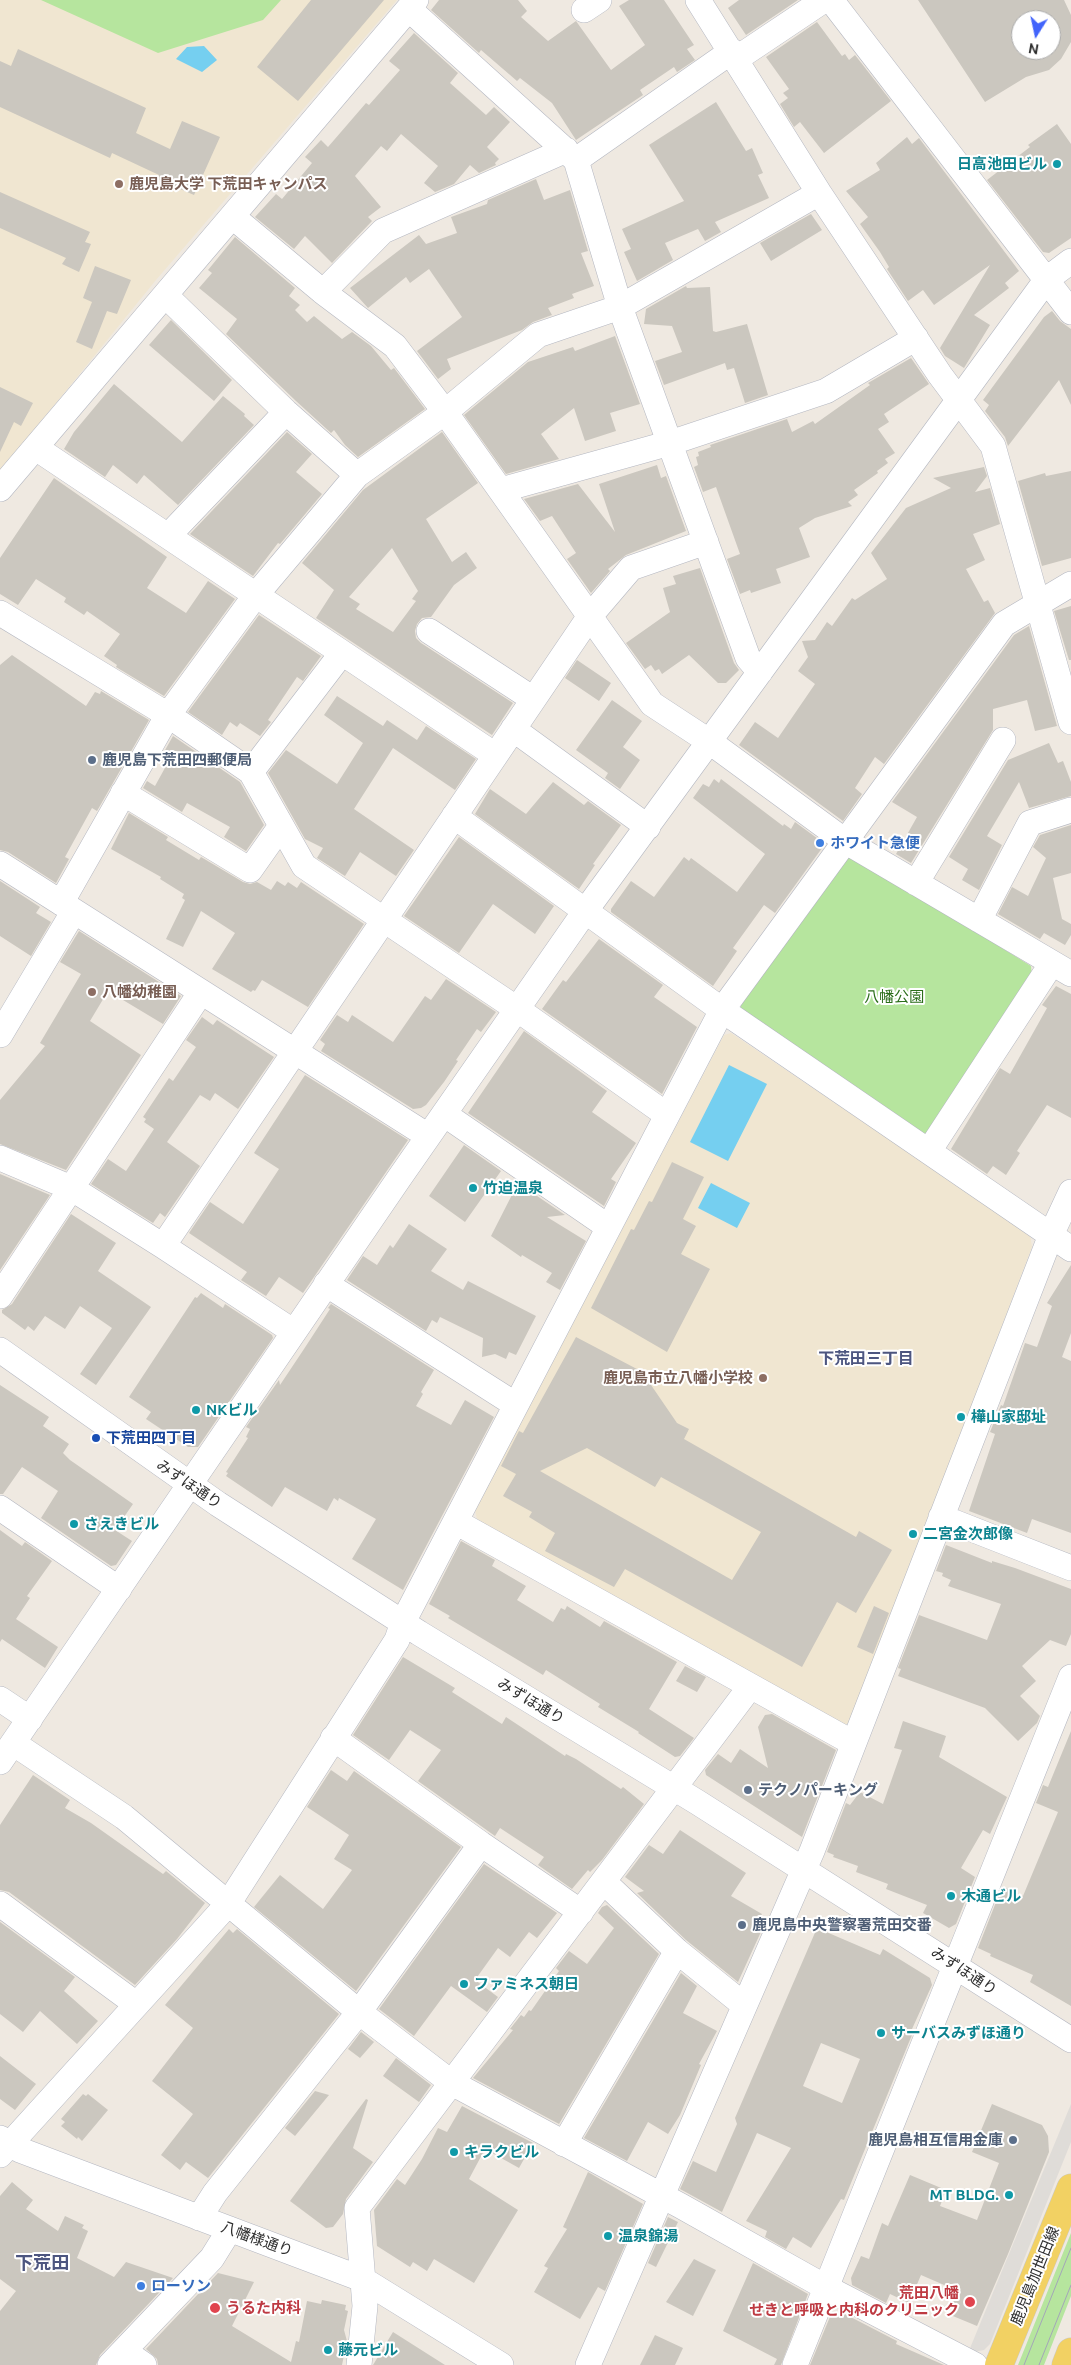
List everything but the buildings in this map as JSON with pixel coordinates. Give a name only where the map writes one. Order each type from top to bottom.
[{"type":"main road","name":"鹿児島加世田線","points":[[999,2365],[1071,2188]]},
{"type":"main road","points":[[1066,2365],[1071,2352]]},
{"type":"street","points":[[698,0],[819,192],[958,400],[993,446],[1071,722]]},
{"type":"street","points":[[324,292],[383,232],[571,155],[824,0]]},
{"type":"street","points":[[830,0],[1071,312]]},
{"type":"street","points":[[0,489],[166,296],[412,4],[571,155],[620,307],[748,658],[760,672]]},
{"type":"street","points":[[0,1035],[67,907],[123,793],[168,715],[255,596],[357,475],[445,412],[538,335],[620,307],[819,192]]},
{"type":"street","points":[[232,217],[324,292],[395,346],[501,490],[652,704],[710,742],[845,840],[1061,969],[929,1152]]},
{"type":"street","points":[[975,2365],[827,2288],[452,2083],[359,2012],[124,1817],[7,1753],[191,1486],[326,1284],[586,910],[1046,279],[1071,261]]},
{"type":"street","points":[[166,296],[286,412],[357,475]]},
{"type":"street","points":[[501,490],[670,442],[826,391],[916,338]]},
{"type":"street","points":[[168,536],[286,412]]},
{"type":"street","points":[[36,448],[255,596],[496,755]]},
{"type":"street","points":[[163,1246],[590,616],[631,568],[706,542]]},
{"type":"street","points":[[3,2146],[228,1904],[397,1640],[403,1622],[516,1406],[607,1226],[722,1010],[1004,624],[1071,584]]},
{"type":"street","points":[[0,613],[168,715],[251,772],[304,866],[517,1008],[667,1115]]},
{"type":"street","points":[[429,631],[533,699]]},
{"type":"street","points":[[251,772],[342,653]]},
{"type":"street","points":[[513,729],[648,826]]},
{"type":"street","points":[[916,883],[1003,740]]},
{"type":"street","points":[[123,793],[250,870],[281,826]]},
{"type":"street","points":[[979,920],[1030,823],[1071,810]]},
{"type":"street","points":[[454,816],[722,1010],[1071,1249]]},
{"type":"street","points":[[0,864],[428,1136]]},
{"type":"street","points":[[0,1296],[201,992]]},
{"type":"street","points":[[444,1114],[607,1226]]},
{"type":"street","points":[[0,1158],[70,1188],[163,1246],[294,1332]]},
{"type":"street","points":[[588,2365],[663,2198],[744,2005],[804,1870],[1051,1235],[1071,1192]]},
{"type":"street","points":[[326,1284],[516,1406]]},
{"type":"street","name":"みずほ通り","points":[[0,1350],[191,1486],[403,1622],[675,1788],[1071,2040]]},
{"type":"street","points":[[0,1508],[119,1589]]},
{"type":"street","points":[[941,1516],[1071,1568]]},
{"type":"street","points":[[456,1522],[852,1743]]},
{"type":"street","points":[[795,2365],[1071,1677]]},
{"type":"street","points":[[359,2365],[365,2306],[357,2208],[750,1687]]},
{"type":"street","points":[[0,1699],[30,1719]]},
{"type":"street","points":[[333,1738],[481,1844],[581,1912]]},
{"type":"street","points":[[199,2218],[215,2193],[359,2012],[481,1844]]},
{"type":"street","points":[[604,1882],[677,1951],[744,2005]]},
{"type":"street","points":[[0,1904],[136,2004]]},
{"type":"street","points":[[564,2144],[677,1951]]},
{"type":"street","name":"八幡様通り","points":[[3,2146],[20,2150],[362,2278],[501,2365]]},
{"type":"street","points":[[144,2365],[117,2358],[212,2258],[230,2230]]},
{"type":"shaded area","name":"鹿児島大学 下荒田キャンパス","points":[[0,0],[397,0],[156,280],[0,472]]},
{"type":"shaded area","name":"鹿児島市立八幡小学校","points":[[731,1033],[1030,1234],[1032,1247],[852,1721],[841,1727],[478,1524],[475,1510],[724,1035]]},
{"type":"shaded area","points":[[1071,2104],[1071,2142],[990,2344],[984,2350],[968,2353]]},
{"type":"green space","points":[[41,0],[281,0],[263,20],[158,53]]},
{"type":"green space","name":"八幡公園","points":[[855,857],[1031,966],[1032,977],[930,1133],[923,1135],[741,1013],[741,1001],[847,858]]},
{"type":"green space","points":[[1071,2233],[1071,2296],[1044,2365],[1018,2365]]},
{"type":"water","points":[[204,46],[217,60],[202,72],[176,59],[187,47]]},
{"type":"water","points":[[729,1065],[767,1084],[728,1161],[690,1142]]},
{"type":"water","points":[[711,1183],[750,1203],[737,1228],[698,1208]]},
{"type":"tram line","points":[[1024,2365],[1071,2248]]},
{"type":"tram line","points":[[1039,2365],[1071,2285]]},
{"type":"place","name":"日高池田ビル","points":[[1057,164]]},
{"type":"place","name":"鹿児島大学 下荒田キャンパス","points":[[119,184]]},
{"type":"place","name":"鹿児島下荒田四郵便局","points":[[92,760]]},
{"type":"place","name":"ホワイト急便","points":[[820,843]]},
{"type":"place","name":"八幡幼稚園","points":[[92,992]]},
{"type":"place","name":"竹迫温泉","points":[[473,1188]]},
{"type":"place","name":"鹿児島市立八幡小学校","points":[[763,1378]]},
{"type":"place","name":"NKビル","points":[[196,1410]]},
{"type":"place","name":"樺山家邸址","points":[[961,1417]]},
{"type":"place","name":"下荒田四丁目","points":[[96,1438]]},
{"type":"place","name":"さえきビル","points":[[74,1524]]},
{"type":"place","name":"二宮金次郎像","points":[[913,1534]]},
{"type":"place","name":"テクノパーキング","points":[[748,1790]]},
{"type":"place","name":"木通ビル","points":[[951,1896]]},
{"type":"place","name":"鹿児島中央警察署荒田交番","points":[[742,1925]]},
{"type":"place","name":"ファミネス朝日","points":[[464,1984]]},
{"type":"place","name":"サーバスみずほ通り","points":[[881,2033]]},
{"type":"place","name":"鹿児島相互信用金庫","points":[[1013,2140]]},
{"type":"place","name":"キラクビル","points":[[454,2152]]},
{"type":"place","name":"MT BLDG.","points":[[1009,2195]]},
{"type":"place","name":"温泉錦湯","points":[[608,2236]]},
{"type":"place","name":"ローソン","points":[[141,2286]]},
{"type":"place","name":"荒田八幡 せきと呼吸と内科のクリニック","points":[[970,2302]]},
{"type":"place","name":"うるた内科","points":[[215,2308]]},
{"type":"place","name":"藤元ビル","points":[[328,2350]]},
{"type":"district","name":"下荒田三丁目","points":[[866,1359]]},
{"type":"district","name":"下荒田","points":[[42,2263]]}]
